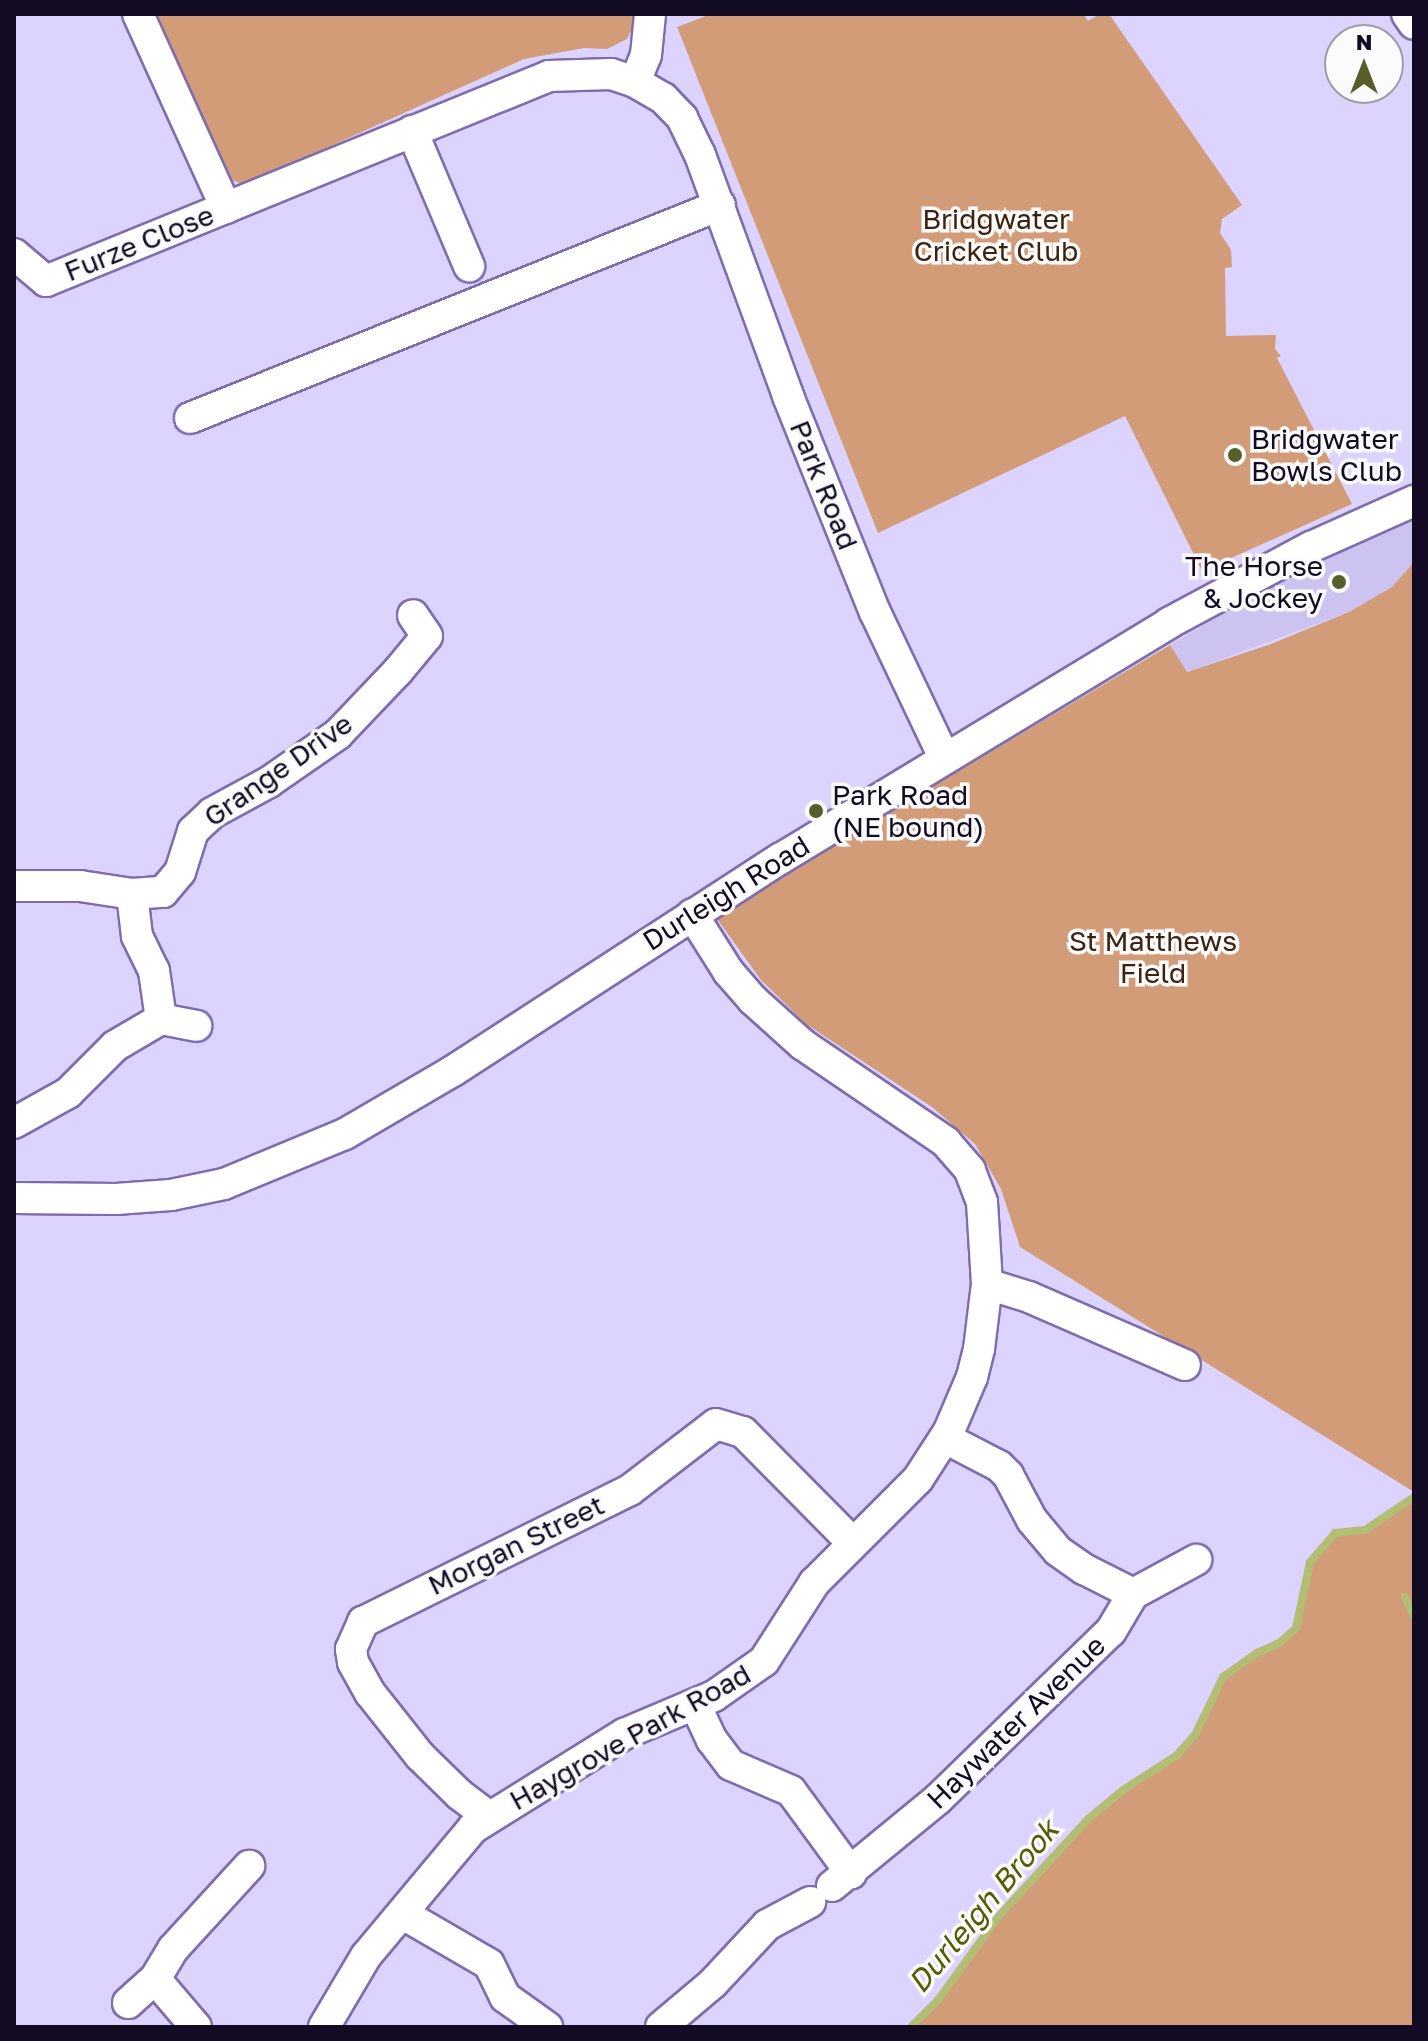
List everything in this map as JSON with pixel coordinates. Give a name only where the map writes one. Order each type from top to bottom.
[{"type":"street","name":"Furze Close","points":[[138,14],[226,208]]},
{"type":"street","points":[[635,82],[646,55],[650,14]]},
{"type":"street","points":[[1407,14],[1414,24]]},
{"type":"street","name":"Furze Close","points":[[14,254],[46,281],[549,76],[611,74],[635,82]]},
{"type":"street","name":"Park Road","points":[[635,82],[663,98],[682,118],[720,205],[788,396],[875,612],[944,757]]},
{"type":"street","points":[[412,131],[438,232],[469,266]]},
{"type":"street","points":[[190,418],[720,205]]},
{"type":"street","name":"Durleigh Road","points":[[14,1198],[116,1199],[171,1195],[224,1184],[345,1134],[453,1071],[692,914],[944,757],[1169,623],[1311,547],[1414,501]]},
{"type":"street","name":"Grange Drive","points":[[14,886],[80,886],[132,894],[163,892],[180,872],[193,831],[212,813],[269,782],[338,734],[427,636],[413,615]]},
{"type":"street","points":[[132,894],[137,936],[154,971],[161,1019]]},
{"type":"street","name":"Haygrove Park Road","points":[[324,2027],[359,1966],[464,1838],[488,1816],[624,1734],[732,1687],[764,1661],[814,1583],[908,1492],[945,1438],[960,1409],[976,1363],[987,1284],[982,1202],[979,1187],[958,1153],[802,1044],[728,971],[692,914]]},
{"type":"street","points":[[14,1123],[68,1093],[115,1046],[161,1019],[196,1026]]},
{"type":"street","points":[[987,1284],[1029,1297],[1185,1365]]},
{"type":"street","name":"Morgan Street","points":[[488,1816],[460,1795],[420,1756],[370,1693],[353,1662],[351,1649],[363,1622],[630,1490],[716,1424],[743,1432],[853,1543]]},
{"type":"street","points":[[945,1438],[999,1466],[1008,1475],[1032,1520],[1058,1551],[1084,1569],[1133,1594],[1196,1560]]},
{"type":"street","name":"Haywater Avenue","points":[[661,2027],[713,1983],[767,1925],[831,1887],[938,1799],[1111,1631],[1133,1594]]},
{"type":"street","points":[[695,1704],[712,1740],[731,1765],[791,1791],[831,1887]]},
{"type":"street","points":[[128,2003],[155,1979],[173,1949],[249,1866]]},
{"type":"street","points":[[403,1914],[489,1964],[505,1997],[547,2027]]},
{"type":"street","points":[[155,1979],[196,2027]]},
{"type":"shaded area","name":"The Horse & Jockey","points":[[1414,520],[1414,562],[1392,587],[1349,612],[1187,672],[1170,645],[1311,563]]},
{"type":"green space","points":[[157,14],[637,14],[637,19],[627,39],[607,49],[584,48],[524,59],[244,185],[227,178]]},
{"type":"green space","name":"Bridgwater Cricket Club","points":[[711,14],[1083,14],[1088,21],[1100,14],[1109,14],[1242,205],[1222,219],[1220,233],[1231,250],[1232,267],[1225,268],[1226,336],[1276,335],[1275,349],[1281,356],[1277,358],[1352,504],[1202,571],[1125,416],[878,533],[677,27]]},
{"type":"green space","name":"St Matthews Field","points":[[1414,562],[1414,1492],[1020,1247],[1001,1189],[975,1144],[932,1107],[806,1024],[761,980],[715,916],[1170,645],[1187,672],[1271,644],[1349,612],[1392,587]]},
{"type":"green space","points":[[1414,1497],[1414,2027],[911,2027],[938,2000],[998,1917],[1088,1819],[1123,1790],[1176,1756],[1195,1735],[1223,1677],[1296,1629],[1305,1599],[1310,1562],[1335,1533],[1365,1530]]},
{"type":"waterway","name":"Durleigh Brook","points":[[911,2027],[938,2000],[998,1917],[1088,1819],[1123,1790],[1176,1756],[1195,1735],[1223,1677],[1257,1653],[1279,1643],[1296,1628],[1310,1562],[1335,1533],[1365,1530],[1414,1497]]},
{"type":"waterway","points":[[1405,1597],[1414,1616]]},
{"type":"place","name":"Bridgwater Bowls Club","points":[[1235,455]]},
{"type":"place","name":"The Horse & Jockey","points":[[1339,582]]},
{"type":"place","name":"Park Road (NE bound)","points":[[816,811]]}]
